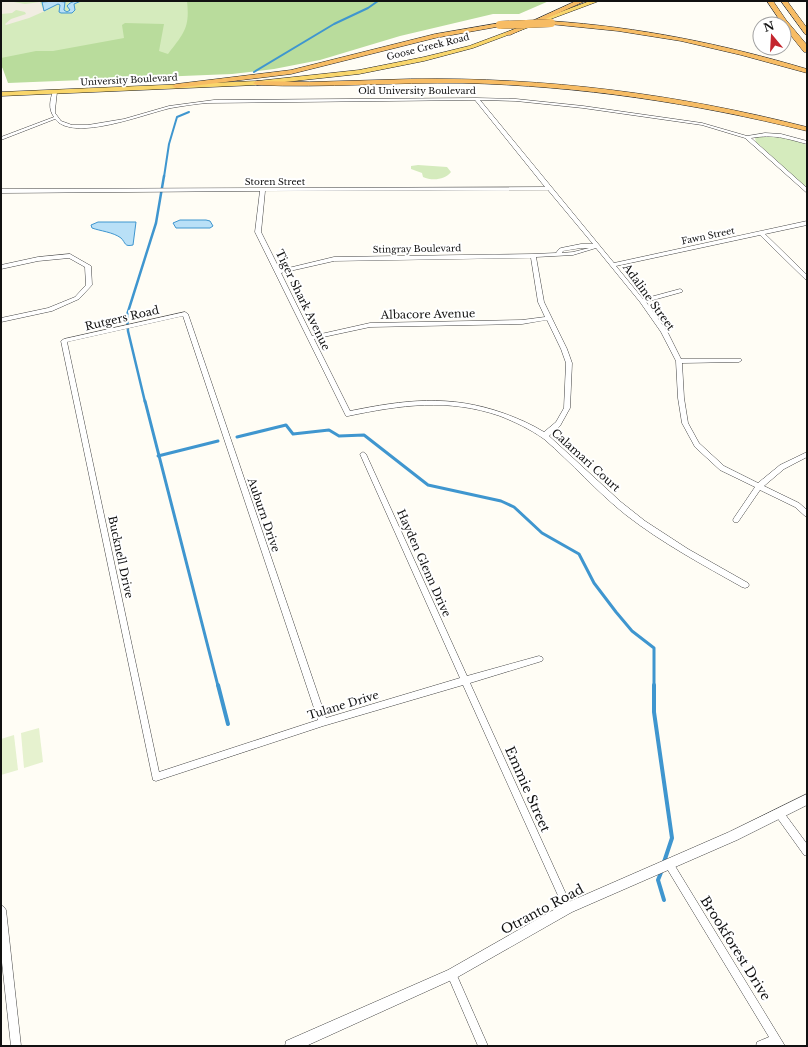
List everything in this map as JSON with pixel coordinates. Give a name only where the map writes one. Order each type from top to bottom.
[{"type":"highway","points":[[508,34],[582,1]]},
{"type":"highway","points":[[770,1],[783,21],[807,50]]},
{"type":"highway","points":[[784,1],[807,33]]},
{"type":"highway","points":[[176,86],[306,70],[422,38],[500,25],[552,23],[602,25],[655,33],[748,54],[807,71]]},
{"type":"highway","points":[[257,83],[296,85],[462,81],[570,87],[628,94],[716,108],[807,129]]},
{"type":"main road","name":"Goose Creek Road","points":[[257,83],[335,76],[382,68],[471,47],[596,1]]},
{"type":"main road","name":"University Boulevard","points":[[1,94],[257,83]]},
{"type":"street","points":[[1,139],[55,118],[52,105],[55,92]]},
{"type":"street","name":"Old University Boulevard","points":[[55,118],[62,124],[73,127],[91,127],[191,103],[227,101],[476,99],[524,101],[654,116],[702,124],[747,137],[765,134],[781,135],[807,143]]},
{"type":"street","name":"Adaline Street","points":[[476,99],[642,300],[664,331],[679,361],[681,398],[685,423],[697,445],[722,468],[797,505],[807,514]]},
{"type":"street","points":[[747,137],[807,191]]},
{"type":"street","name":"Storen Street","points":[[1,191],[550,188]]},
{"type":"street","name":"Tiger Shark Avenue","points":[[263,190],[258,232],[348,414]]},
{"type":"street","name":"Fawn Street","points":[[613,265],[807,223]]},
{"type":"street","points":[[761,233],[807,278]]},
{"type":"street","name":"Stingray Boulevard","points":[[279,272],[334,259],[533,256],[558,254],[561,250],[581,246],[597,246]]},
{"type":"street","points":[[1,267],[38,259],[70,256],[88,266],[89,285],[77,298],[50,310],[1,320]]},
{"type":"street","points":[[533,256],[541,302],[564,349],[569,363],[567,408],[558,424],[545,435]]},
{"type":"street","points":[[642,300],[680,291]]},
{"type":"street","name":"Rutgers Road","points":[[64,341],[185,314]]},
{"type":"street","name":"Auburn Drive","points":[[185,314],[323,722]]},
{"type":"street","name":"Albacore Avenue","points":[[311,338],[370,325],[522,322],[548,318]]},
{"type":"street","name":"Bucknell Drive","points":[[64,341],[156,777]]},
{"type":"street","points":[[679,361],[739,360]]},
{"type":"street","name":"Calamari Court","points":[[348,414],[391,405],[425,401],[457,403],[493,410],[521,422],[545,435],[627,511],[658,535],[745,585]]},
{"type":"street","name":"Hayden Glenn Drive","points":[[363,454],[465,680]]},
{"type":"street","points":[[736,520],[760,486],[782,467],[807,454]]},
{"type":"street","name":"Tulane Drive","points":[[156,777],[323,722],[539,659]]},
{"type":"street","name":"Emmie Street","points":[[465,680],[568,908]]},
{"type":"street","name":"Otranto Road","points":[[291,1046],[452,974],[568,908],[669,864],[807,799]]},
{"type":"street","points":[[779,813],[807,852]]},
{"type":"street","name":"Brookforest Drive","points":[[669,864],[778,1042]]},
{"type":"street","points":[[1,910],[16,1046]]},
{"type":"street","points":[[452,974],[483,1046]]},
{"type":"street","points":[[760,1046],[778,1042]]},
{"type":"green space","points":[[1,1],[276,1],[186,65],[1,68]]},
{"type":"green space","points":[[187,1],[549,1],[519,14],[493,14],[400,36],[320,60],[274,69],[232,74],[8,83],[1,64],[1,58],[36,51],[53,51],[124,38],[122,25],[125,23],[164,24],[159,51],[168,54],[185,30],[188,18]]},
{"type":"green space","points":[[761,136],[791,139],[807,145],[807,188],[756,142],[755,138]]},
{"type":"green space","points":[[411,166],[447,167],[451,172],[442,178],[427,178],[423,177],[422,173],[411,169]]},
{"type":"green space","points":[[39,728],[43,762],[24,768],[21,733]]},
{"type":"green space","points":[[14,735],[18,770],[1,775],[1,739]]},
{"type":"shaded area","points":[[8,1],[25,4],[40,2],[44,11],[54,7],[29,18],[6,25],[5,24],[11,19],[26,14],[25,12],[16,10],[12,13],[1,14],[1,2]]},
{"type":"water","points":[[81,1],[74,4],[75,10],[72,13],[59,12],[60,5],[58,4],[44,11],[42,2],[65,2],[64,10],[67,12],[70,10],[67,6],[70,3]]},
{"type":"water","points":[[180,220],[206,220],[210,221],[213,226],[210,228],[176,228],[173,223]]},
{"type":"water","points":[[98,222],[136,222],[133,245],[127,245],[121,238],[114,234],[92,228],[91,225]]},
{"type":"waterway","points":[[254,72],[334,24],[368,8],[378,1]]},
{"type":"waterway","points":[[164,177],[169,144],[177,117],[189,112]]},
{"type":"waterway","points":[[145,402],[128,331],[127,315],[156,223],[164,176]]},
{"type":"waterway","points":[[145,401],[159,456]]},
{"type":"waterway","points":[[237,437],[286,425],[293,434],[329,430],[339,436],[364,435],[428,485],[501,501],[514,507],[542,533],[579,554],[594,583],[616,612],[632,631],[654,648],[654,712],[672,838],[664,862]]},
{"type":"waterway","points":[[159,456],[218,441]]},
{"type":"waterway","points":[[159,456],[218,686]]},
{"type":"waterway","points":[[218,685],[228,724]]},
{"type":"waterway","points":[[662,870],[658,880],[664,900]]}]
